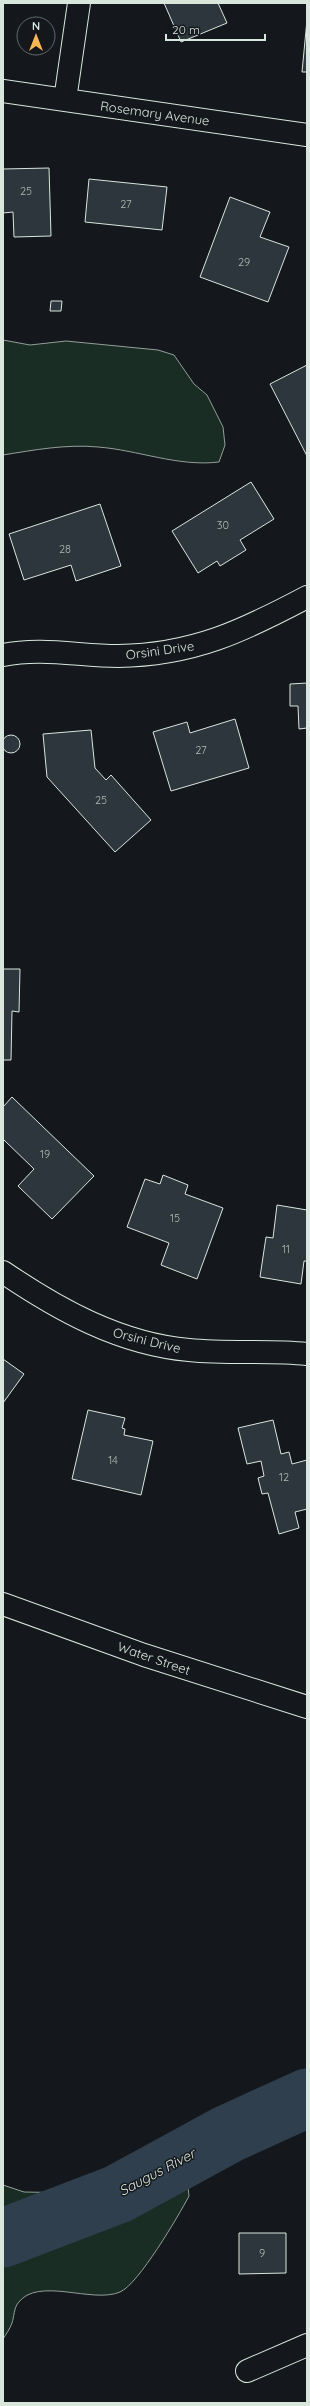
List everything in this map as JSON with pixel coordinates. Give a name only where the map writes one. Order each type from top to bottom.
[{"type":"street","points":[[65,100],[79,3]]},
{"type":"street","name":"Rosemary Avenue","points":[[3,91],[307,135]]},
{"type":"street","name":"Orsini Drive","points":[[3,655],[36,651],[118,656],[180,650],[213,642],[245,630],[307,597]]},
{"type":"street","name":"Orsini Drive","points":[[3,1272],[69,1314],[109,1331],[150,1343],[186,1350],[307,1354]]},
{"type":"street","name":"Water Street","points":[[3,1604],[144,1655],[307,1707]]},
{"type":"street","points":[[247,2371],[307,2345]]},
{"type":"green space","points":[[3,340],[30,345],[66,341],[158,350],[174,355],[194,384],[207,395],[223,427],[225,445],[219,462],[188,462],[113,449],[86,446],[50,448],[3,455]]},
{"type":"green space","points":[[181,2183],[188,2187],[189,2196],[158,2248],[128,2287],[120,2292],[108,2295],[52,2291],[38,2292],[27,2295],[18,2303],[13,2321],[3,2339],[3,2185],[24,2192],[81,2193],[112,2188],[147,2188]]},
{"type":"building","points":[[164,3],[218,3],[227,23],[181,42]]},
{"type":"building","points":[[307,20],[307,72],[302,72]]},
{"type":"building","points":[[49,168],[51,236],[14,237],[13,212],[3,213],[3,169]]},
{"type":"building","points":[[89,179],[167,187],[162,230],[85,222]]},
{"type":"building","points":[[230,197],[270,212],[260,237],[289,247],[268,302],[200,277]]},
{"type":"building","points":[[51,301],[62,301],[61,311],[50,311]]},
{"type":"building","points":[[307,365],[307,456],[270,384]]},
{"type":"building","points":[[251,482],[274,519],[240,540],[246,550],[220,566],[217,561],[198,573],[172,531]]},
{"type":"building","points":[[100,504],[121,566],[76,581],[71,565],[24,580],[9,534]]},
{"type":"building","points":[[307,683],[307,728],[299,729],[298,706],[290,706],[290,684]]},
{"type":"building","points":[[235,719],[249,768],[171,791],[153,732],[187,722],[190,733]]},
{"type":"building","points":[[91,730],[95,768],[106,780],[111,775],[151,820],[115,852],[47,777],[43,734]]},
{"type":"building","points":[[11,735],[17,738],[20,744],[17,750],[11,753],[5,750],[2,744],[5,738]]},
{"type":"building","points":[[3,969],[20,969],[19,1012],[12,1011],[11,1060],[3,1060]]},
{"type":"building","points":[[12,1097],[94,1176],[52,1219],[18,1186],[34,1169],[3,1139],[3,1107]]},
{"type":"building","points":[[163,1175],[188,1185],[185,1194],[223,1208],[197,1279],[161,1265],[169,1243],[127,1227],[145,1179],[160,1184]]},
{"type":"building","points":[[277,1205],[307,1210],[307,1261],[304,1261],[301,1284],[260,1277],[266,1237],[273,1238]]},
{"type":"building","points":[[3,1359],[24,1374],[3,1403]]},
{"type":"building","points":[[88,1410],[125,1418],[122,1428],[125,1429],[124,1435],[153,1441],[141,1495],[72,1479]]},
{"type":"building","points":[[273,1420],[281,1454],[289,1452],[292,1464],[307,1460],[307,1509],[295,1512],[299,1528],[279,1534],[268,1493],[262,1494],[258,1478],[264,1476],[261,1461],[247,1464],[238,1428]]},
{"type":"building","points":[[239,2233],[286,2233],[286,2273],[239,2274]]},
{"type":"waterway","name":"Saugus River","points":[[3,2238],[118,2194],[228,2134],[307,2098]]}]
